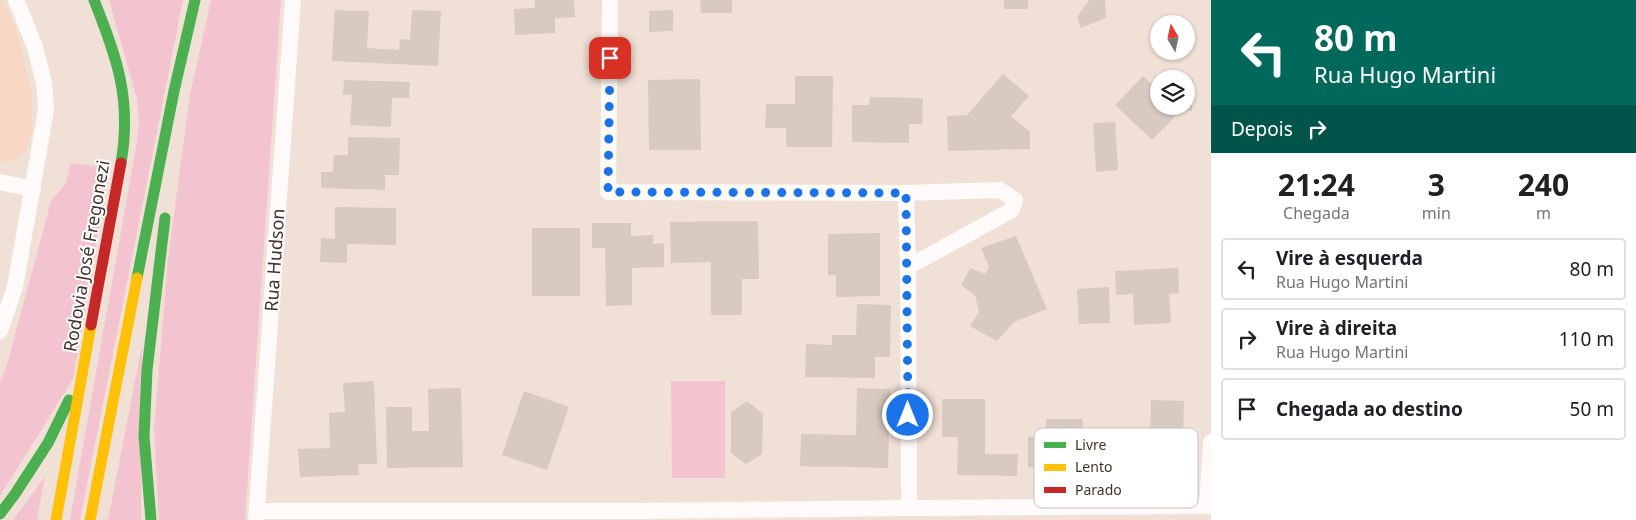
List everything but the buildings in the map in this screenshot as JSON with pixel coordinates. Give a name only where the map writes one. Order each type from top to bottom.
[{"type":"highway","name":"Rodovia José Fregonezi","points":[[56,520],[125,140],[126,112],[122,83],[115,56],[94,0]]},
{"type":"highway","points":[[90,520],[174,90],[195,0]]},
{"type":"highway","points":[[168,178],[174,90]]},
{"type":"highway","points":[[151,520],[144,436],[147,370],[166,208]]},
{"type":"highway","points":[[0,514],[48,443],[85,367]]},
{"type":"street","points":[[0,331],[15,287],[46,110],[44,83],[35,47],[16,0]]},
{"type":"street","name":"Rua Hudson","points":[[256,515],[293,0]]},
{"type":"street","points":[[610,0],[608,192],[906,193],[1000,190],[1015,200],[1012,210],[908,267]]},
{"type":"street","points":[[0,182],[33,189]]},
{"type":"street","points":[[906,193],[909,508]]},
{"type":"street","points":[[1209,506],[1211,442]]},
{"type":"street","points":[[256,515],[639,516],[909,508],[1034,507]]},
{"type":"shaded area","points":[[0,0],[3,0],[18,35],[32,95],[32,128],[27,149],[14,160],[0,163]]},
{"type":"shaded area","points":[[109,0],[183,0],[80,520],[70,520],[139,124],[137,99]]},
{"type":"shaded area","points":[[211,0],[281,0],[245,520],[159,520],[154,430],[168,259],[190,95]]},
{"type":"shaded area","points":[[71,163],[110,168],[73,379],[0,496],[0,382],[7,365],[51,201],[66,183]]},
{"type":"shaded area","points":[[142,345],[141,520],[108,520]]},
{"type":"shaded area","points":[[671,381],[725,381],[725,478],[672,478]]},
{"type":"shaded area","points":[[45,476],[37,520],[13,520]]},
{"type":"traffic: fast","points":[[94,0],[116,60],[120,79],[125,119],[121,163]]},
{"type":"traffic: fast","points":[[137,278],[174,91],[195,0]]},
{"type":"traffic: fast","points":[[151,520],[144,436],[147,370],[165,218]]},
{"type":"traffic: fast","points":[[0,514],[48,443],[69,400]]},
{"type":"traffic: slow","points":[[90,520],[137,278]]},
{"type":"traffic: slow","points":[[56,520],[91,325]]},
{"type":"traffic: jam","points":[[91,325],[121,163]]},
{"type":"route","points":[[610,58],[608,192],[906,193],[908,415]]}]
